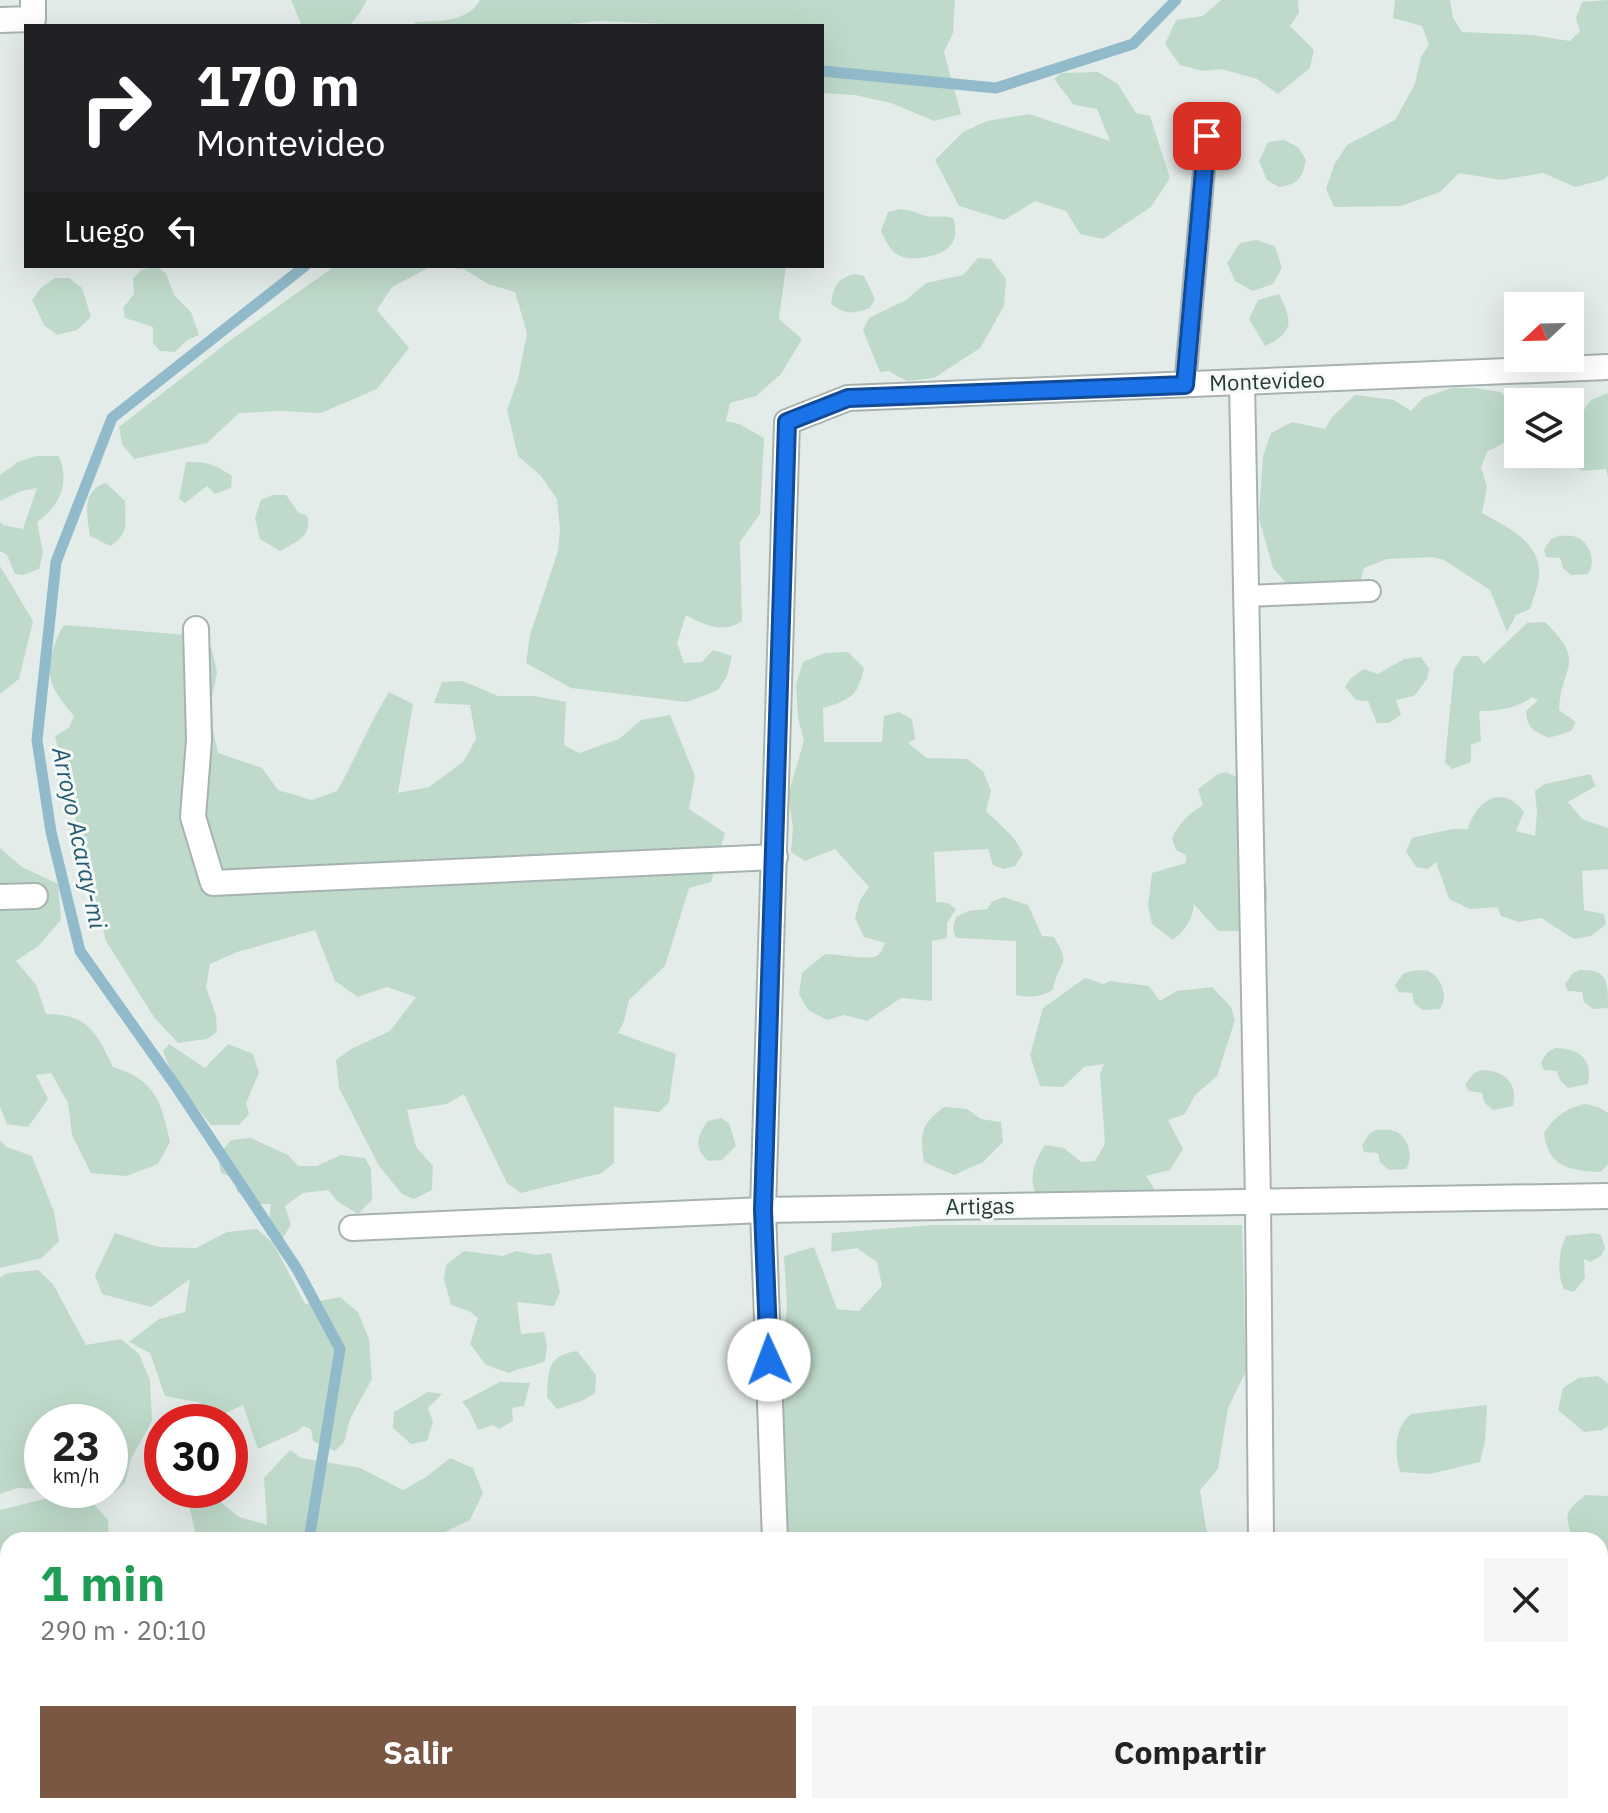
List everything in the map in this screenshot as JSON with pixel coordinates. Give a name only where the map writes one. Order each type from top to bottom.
[{"type":"street","points":[[0,20],[33,19],[33,0]]},
{"type":"street","name":"Montevideo","points":[[775,857],[787,422],[848,398],[1608,367]]},
{"type":"street","points":[[1242,382],[1258,1200],[1261,1532]]},
{"type":"street","points":[[196,629],[199,740],[193,817],[213,883],[775,857],[763,1210],[775,1532]]},
{"type":"street","points":[[0,897],[35,896]]},
{"type":"street","name":"Artigas","points":[[352,1228],[763,1210],[1608,1196]]},
{"type":"lane","points":[[1185,385],[1207,136]]},
{"type":"lane","points":[[1246,596],[1370,591]]},
{"type":"green space","points":[[291,0],[367,0],[351,24],[301,24]]},
{"type":"green space","points":[[480,0],[955,0],[953,33],[944,52],[961,114],[934,121],[891,103],[855,95],[824,93],[824,24],[599,21],[569,24],[415,24],[460,17]]},
{"type":"green space","points":[[1221,0],[1298,0],[1299,13],[1290,26],[1314,50],[1310,68],[1278,94],[1257,79],[1222,69],[1202,71],[1180,65],[1165,44],[1176,20],[1203,16]]},
{"type":"green space","points":[[1395,0],[1450,0],[1453,18],[1462,32],[1532,35],[1570,41],[1580,31],[1576,18],[1582,2],[1608,0],[1608,176],[1575,187],[1543,173],[1501,180],[1459,173],[1440,192],[1401,206],[1334,207],[1326,189],[1334,165],[1347,145],[1395,120],[1415,84],[1421,57],[1429,45],[1422,26],[1393,18]]},
{"type":"green space","points":[[1098,72],[1118,84],[1136,113],[1150,116],[1170,178],[1151,207],[1103,239],[1080,234],[1066,211],[1035,201],[1004,220],[959,206],[935,160],[963,132],[987,121],[1029,114],[1110,141],[1097,109],[1074,105],[1054,79],[1061,73]]},
{"type":"green space","points":[[1284,140],[1298,147],[1306,160],[1298,180],[1279,187],[1267,180],[1259,161],[1268,142]]},
{"type":"green space","points":[[900,209],[929,217],[953,218],[955,234],[951,245],[941,253],[922,258],[906,258],[895,253],[881,231],[888,212]]},
{"type":"green space","points":[[1256,240],[1275,246],[1282,268],[1273,284],[1253,291],[1235,281],[1227,263],[1240,243]]},
{"type":"green space","points":[[978,258],[991,259],[1006,279],[1004,306],[980,348],[934,378],[907,381],[888,371],[880,372],[863,330],[869,318],[906,300],[926,283],[963,275]]},
{"type":"green space","points":[[159,268],[166,273],[174,295],[191,312],[199,335],[187,340],[175,352],[160,351],[153,343],[153,327],[125,318],[123,308],[134,294],[133,279],[141,270]]},
{"type":"green space","points":[[332,268],[428,268],[392,287],[377,310],[409,348],[377,389],[321,413],[239,413],[207,443],[134,459],[122,444],[119,427],[228,342]]},
{"type":"green space","points":[[453,268],[786,268],[779,319],[802,339],[781,374],[756,396],[730,403],[726,421],[739,424],[764,438],[760,514],[740,542],[742,621],[721,627],[707,625],[686,615],[677,643],[684,663],[702,662],[713,650],[732,656],[727,676],[718,690],[687,702],[571,688],[526,663],[530,635],[558,551],[560,529],[557,499],[541,476],[518,456],[507,410],[518,379],[527,333],[515,292],[488,284],[464,269]]},
{"type":"green space","points":[[855,274],[864,276],[875,299],[870,308],[845,312],[831,304],[833,293],[840,281]]},
{"type":"green space","points":[[55,278],[69,278],[82,288],[91,317],[77,330],[57,335],[44,325],[32,300],[41,288]]},
{"type":"green space","points":[[1279,294],[1287,311],[1288,324],[1282,336],[1265,346],[1249,319],[1258,300]]},
{"type":"green space","points":[[1451,388],[1475,388],[1501,392],[1504,395],[1504,443],[1487,452],[1481,467],[1487,487],[1482,513],[1527,542],[1537,560],[1539,576],[1530,609],[1516,615],[1507,632],[1490,590],[1444,560],[1433,557],[1387,559],[1364,568],[1357,594],[1291,589],[1273,568],[1259,519],[1263,456],[1271,433],[1292,422],[1325,429],[1332,417],[1355,395],[1394,400],[1411,411],[1423,398]]},
{"type":"green space","points":[[1608,393],[1608,476],[1606,469],[1581,471],[1579,468],[1584,468],[1584,410],[1591,400]]},
{"type":"green space","points":[[36,456],[59,456],[63,485],[52,509],[37,522],[43,553],[39,569],[23,575],[15,574],[7,555],[0,551],[0,522],[23,529],[37,488],[21,491],[0,501],[0,475],[18,462]]},
{"type":"green space","points":[[186,462],[205,463],[220,469],[232,476],[231,488],[215,494],[207,486],[185,503],[179,499]]},
{"type":"green space","points":[[106,483],[125,501],[124,532],[110,546],[90,536],[87,512],[89,497],[98,486]]},
{"type":"green space","points":[[286,495],[298,512],[307,516],[308,523],[301,538],[280,551],[260,539],[255,518],[261,500]]},
{"type":"green space","points":[[1558,536],[1577,537],[1587,545],[1592,560],[1588,574],[1571,575],[1563,568],[1560,558],[1546,557],[1544,550],[1551,539]]},
{"type":"green space","points":[[0,566],[33,621],[19,679],[0,694]]},
{"type":"green space","points":[[1545,622],[1566,647],[1569,656],[1559,710],[1576,722],[1571,731],[1549,738],[1532,729],[1526,711],[1538,700],[1532,697],[1514,706],[1479,711],[1481,741],[1471,745],[1471,762],[1452,769],[1445,762],[1454,669],[1463,656],[1478,656],[1484,664],[1527,623]]},
{"type":"green space","points":[[64,625],[199,636],[212,650],[217,673],[212,697],[213,731],[218,753],[262,768],[278,790],[312,800],[337,791],[389,692],[413,704],[398,793],[429,787],[463,762],[476,739],[470,705],[434,703],[442,682],[463,681],[498,696],[534,696],[566,702],[564,745],[579,753],[619,739],[641,720],[670,715],[695,776],[689,809],[725,833],[711,882],[689,888],[665,966],[629,1000],[618,1033],[676,1054],[669,1102],[659,1112],[614,1107],[614,1163],[602,1173],[521,1193],[507,1183],[464,1094],[447,1104],[407,1110],[416,1147],[433,1166],[432,1190],[414,1199],[402,1194],[379,1166],[339,1088],[336,1060],[351,1049],[390,1031],[416,997],[387,987],[358,997],[335,981],[315,930],[237,952],[210,964],[206,987],[216,1016],[217,1032],[207,1039],[178,1043],[154,1017],[106,941],[55,736],[69,728],[74,716],[56,692],[50,676],[53,649]]},
{"type":"green space","points":[[848,652],[864,668],[852,696],[823,708],[824,742],[882,742],[884,716],[899,712],[912,719],[915,739],[908,743],[927,758],[967,759],[983,771],[991,791],[986,811],[1011,836],[1023,854],[1015,866],[1003,869],[993,865],[988,849],[934,852],[936,902],[948,903],[956,909],[947,923],[947,938],[932,941],[932,1001],[901,998],[867,1021],[844,1015],[827,1020],[808,1010],[799,994],[802,973],[825,954],[874,957],[885,943],[864,937],[855,918],[860,900],[869,887],[835,849],[805,861],[791,852],[793,827],[788,795],[804,741],[798,718],[796,685],[803,662],[825,653]]},
{"type":"green space","points":[[1421,657],[1429,669],[1427,679],[1414,696],[1396,700],[1401,715],[1389,723],[1377,723],[1368,701],[1356,700],[1345,687],[1351,678],[1364,669],[1378,674],[1404,659]]},
{"type":"green space","points":[[1226,772],[1241,779],[1267,887],[1264,916],[1246,931],[1218,931],[1194,904],[1188,924],[1173,940],[1152,924],[1148,906],[1152,873],[1186,863],[1186,855],[1176,850],[1172,839],[1184,819],[1203,805],[1198,789],[1218,774]]},
{"type":"green space","points":[[1590,774],[1596,786],[1568,802],[1582,819],[1608,828],[1608,869],[1582,871],[1584,910],[1604,914],[1606,924],[1591,936],[1574,939],[1541,918],[1519,922],[1501,916],[1497,907],[1470,909],[1449,899],[1436,862],[1428,869],[1416,867],[1406,851],[1412,838],[1452,829],[1468,829],[1477,810],[1484,803],[1499,797],[1508,798],[1524,812],[1516,831],[1535,836],[1535,791],[1545,784]]},
{"type":"green space","points":[[0,848],[22,867],[58,884],[61,920],[38,946],[16,961],[36,985],[46,1014],[72,1017],[89,1027],[113,1067],[139,1079],[154,1094],[170,1142],[158,1164],[126,1176],[91,1173],[72,1135],[68,1103],[51,1073],[36,1075],[48,1099],[28,1127],[7,1124],[0,1107]]},
{"type":"green space","points":[[1003,897],[1028,905],[1042,936],[1054,937],[1060,947],[1063,960],[1053,990],[1035,996],[1016,995],[1016,941],[956,938],[953,928],[956,917],[968,911],[987,909],[992,902]]},
{"type":"green space","points":[[1580,970],[1596,972],[1604,978],[1608,1008],[1593,1009],[1584,1002],[1582,992],[1568,991],[1565,984],[1573,973]]},
{"type":"green space","points":[[1428,971],[1438,979],[1444,994],[1440,1009],[1423,1010],[1414,1003],[1412,993],[1399,992],[1395,985],[1403,974]]},
{"type":"green space","points":[[1085,978],[1104,984],[1110,981],[1149,986],[1160,1001],[1177,991],[1212,987],[1231,1007],[1235,1020],[1217,1076],[1195,1095],[1185,1114],[1168,1120],[1183,1149],[1170,1170],[1146,1176],[1154,1188],[1153,1210],[1053,1201],[1035,1192],[1034,1168],[1045,1145],[1064,1148],[1081,1162],[1095,1161],[1105,1144],[1100,1074],[1104,1064],[1084,1067],[1063,1087],[1040,1086],[1030,1055],[1043,1008]]},
{"type":"green space","points":[[169,1044],[205,1068],[228,1044],[253,1054],[259,1073],[246,1103],[249,1114],[239,1125],[211,1125],[175,1081],[163,1051]]},
{"type":"green space","points":[[1555,1048],[1571,1050],[1582,1057],[1589,1068],[1588,1084],[1568,1088],[1557,1071],[1544,1070],[1541,1062]]},
{"type":"green space","points":[[1480,1070],[1495,1072],[1507,1079],[1513,1090],[1513,1106],[1493,1110],[1484,1102],[1482,1093],[1469,1091],[1465,1085]]},
{"type":"green space","points":[[1586,1104],[1608,1113],[1608,1164],[1601,1172],[1562,1165],[1546,1144],[1544,1133],[1552,1122],[1567,1110]]},
{"type":"green space","points":[[944,1107],[967,1109],[981,1119],[1001,1122],[1003,1142],[983,1162],[954,1175],[924,1162],[922,1144],[926,1125]]},
{"type":"green space","points":[[721,1118],[729,1123],[736,1146],[722,1160],[708,1161],[700,1151],[699,1137],[708,1121]]},
{"type":"green space","points":[[1376,1130],[1395,1131],[1405,1139],[1410,1154],[1406,1169],[1389,1170],[1380,1162],[1378,1153],[1364,1152],[1362,1145]]},
{"type":"green space","points":[[251,1138],[288,1155],[298,1166],[317,1166],[341,1155],[365,1158],[371,1169],[372,1200],[358,1214],[338,1202],[328,1190],[303,1193],[285,1206],[291,1225],[281,1241],[267,1235],[271,1204],[256,1204],[237,1192],[235,1178],[221,1173],[218,1156],[231,1140]]},
{"type":"green space","points":[[0,1141],[7,1147],[32,1156],[54,1212],[59,1241],[42,1258],[0,1268]]},
{"type":"green space","points":[[933,1225],[1242,1225],[1246,1371],[1228,1408],[1218,1469],[1200,1490],[1207,1532],[789,1532],[781,1395],[787,1303],[784,1256],[814,1247],[837,1309],[859,1311],[882,1286],[877,1262],[857,1248],[831,1252],[832,1233]]},
{"type":"green space","points":[[257,1229],[273,1243],[305,1304],[340,1297],[358,1312],[369,1339],[372,1379],[350,1419],[344,1442],[335,1451],[313,1441],[311,1429],[303,1426],[258,1449],[248,1420],[248,1404],[201,1404],[165,1396],[150,1353],[129,1342],[159,1319],[185,1312],[190,1279],[151,1307],[102,1294],[95,1275],[115,1233],[158,1247],[196,1248],[227,1232]]},
{"type":"green space","points":[[1601,1235],[1605,1248],[1601,1256],[1590,1262],[1584,1259],[1585,1278],[1574,1292],[1564,1289],[1559,1262],[1566,1236]]},
{"type":"green space","points":[[464,1251],[503,1256],[516,1251],[536,1255],[551,1253],[560,1292],[554,1306],[517,1302],[521,1334],[544,1332],[547,1345],[545,1361],[509,1373],[486,1365],[470,1344],[478,1318],[469,1311],[451,1305],[444,1279],[446,1265]]},
{"type":"green space","points":[[38,1270],[53,1284],[86,1345],[121,1339],[139,1354],[150,1380],[151,1404],[144,1404],[144,1435],[128,1471],[128,1404],[24,1404],[24,1488],[0,1494],[0,1277],[8,1273]]},
{"type":"green space","points":[[577,1351],[596,1375],[595,1393],[557,1409],[547,1397],[551,1366],[560,1356]]},
{"type":"green space","points":[[1598,1376],[1608,1384],[1608,1426],[1602,1430],[1584,1432],[1558,1410],[1563,1388],[1579,1378]]},
{"type":"green space","points":[[500,1382],[530,1383],[524,1406],[512,1408],[513,1421],[499,1429],[493,1425],[478,1430],[462,1402]]},
{"type":"green space","points":[[428,1392],[442,1394],[428,1408],[433,1422],[427,1441],[411,1444],[393,1428],[394,1412]]},
{"type":"green space","points":[[1487,1405],[1485,1441],[1480,1462],[1430,1474],[1400,1472],[1398,1433],[1411,1414]]},
{"type":"green space","points":[[290,1450],[301,1458],[360,1468],[403,1490],[450,1458],[473,1468],[483,1493],[470,1520],[445,1532],[195,1532],[190,1508],[228,1508],[239,1517],[267,1525],[264,1478]]},
{"type":"green space","points":[[1586,1495],[1608,1496],[1608,1532],[1570,1532],[1568,1514]]},
{"type":"green space","points":[[24,1504],[24,1508],[97,1508],[108,1520],[109,1532],[0,1532],[0,1510]]},
{"type":"waterway","name":"Arroyo Acaray-mi","points":[[824,71],[996,88],[1133,44],[1176,0]]},
{"type":"waterway","name":"Arroyo Acaray-mi","points":[[302,268],[112,418],[56,562],[37,740],[51,832],[80,951],[175,1085],[297,1269],[340,1349],[310,1532]]},
{"type":"route","points":[[769,1360],[763,1210],[787,422],[848,398],[1185,385],[1207,136]]}]
